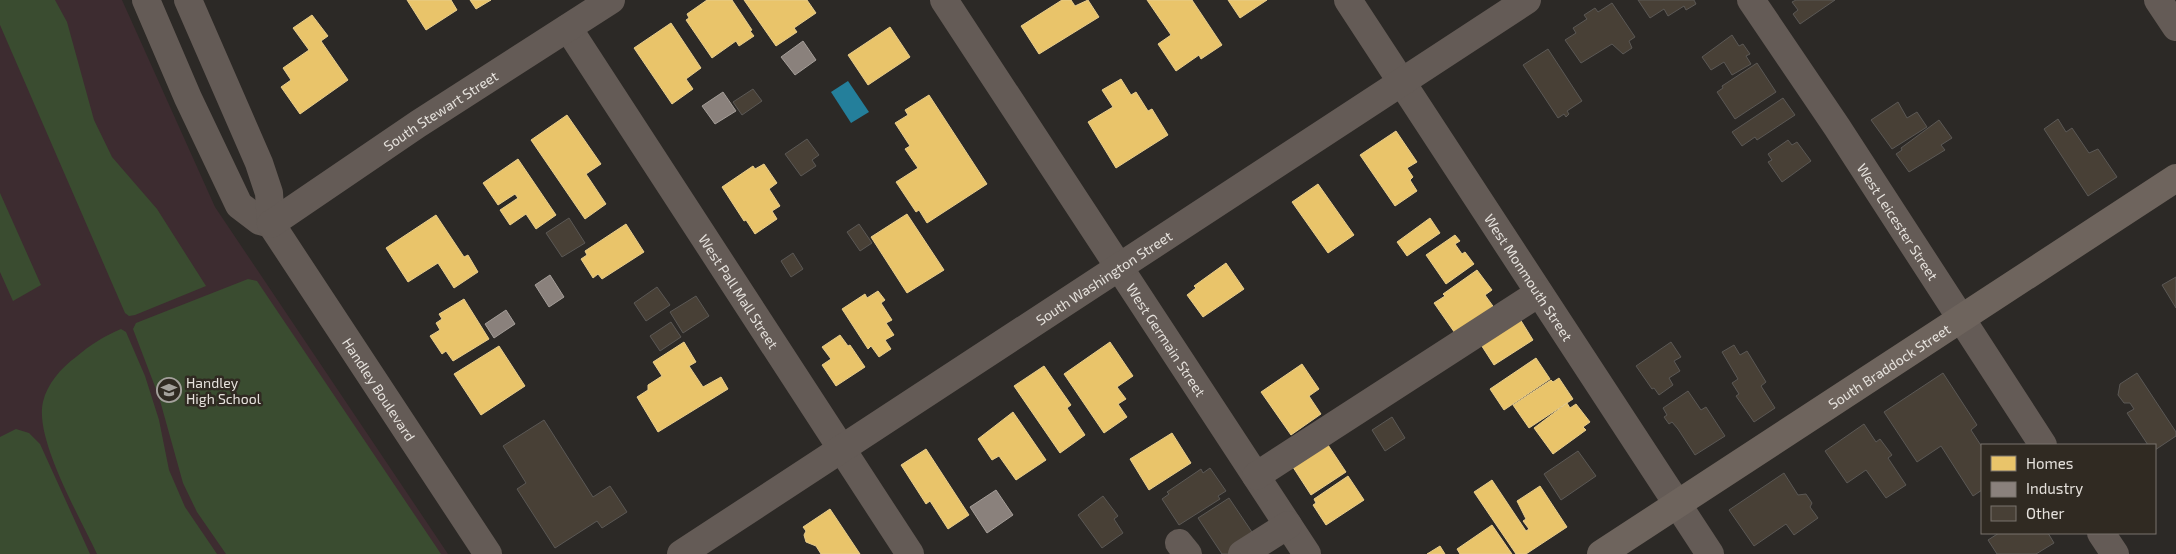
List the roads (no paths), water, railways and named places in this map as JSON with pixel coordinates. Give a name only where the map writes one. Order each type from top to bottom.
[{"type":"main road","name":"South Braddock Street","points":[[1601,554],[2176,178]]},
{"type":"street","points":[[146,0],[188,98],[239,205],[260,222],[271,224]]},
{"type":"street","name":"Handley Boulevard","points":[[188,0],[259,163],[269,193],[271,224],[488,554]]},
{"type":"street","name":"South Stewart Street","points":[[271,224],[418,124],[611,0]]},
{"type":"street","name":"West Germain Street","points":[[944,0],[1307,554]]},
{"type":"street","name":"West Monmouth Street","points":[[1348,0],[1710,554]]},
{"type":"street","name":"South Washington Street","points":[[681,554],[1527,0]]},
{"type":"street","name":"West Leicester Street","points":[[1750,0],[1837,127],[2042,444]]},
{"type":"street","points":[[2158,0],[2176,27]]},
{"type":"street","name":"West Pall Mall Street","points":[[568,28],[910,554]]},
{"type":"street","points":[[1256,476],[1539,293]]},
{"type":"street","points":[[1242,554],[1288,525]]},
{"type":"street","points":[[2102,534],[2114,554]]},
{"type":"water","points":[[848,81],[869,112],[851,123],[831,92]]},
{"type":"place","name":"Handley High School","points":[[169,390]]}]
